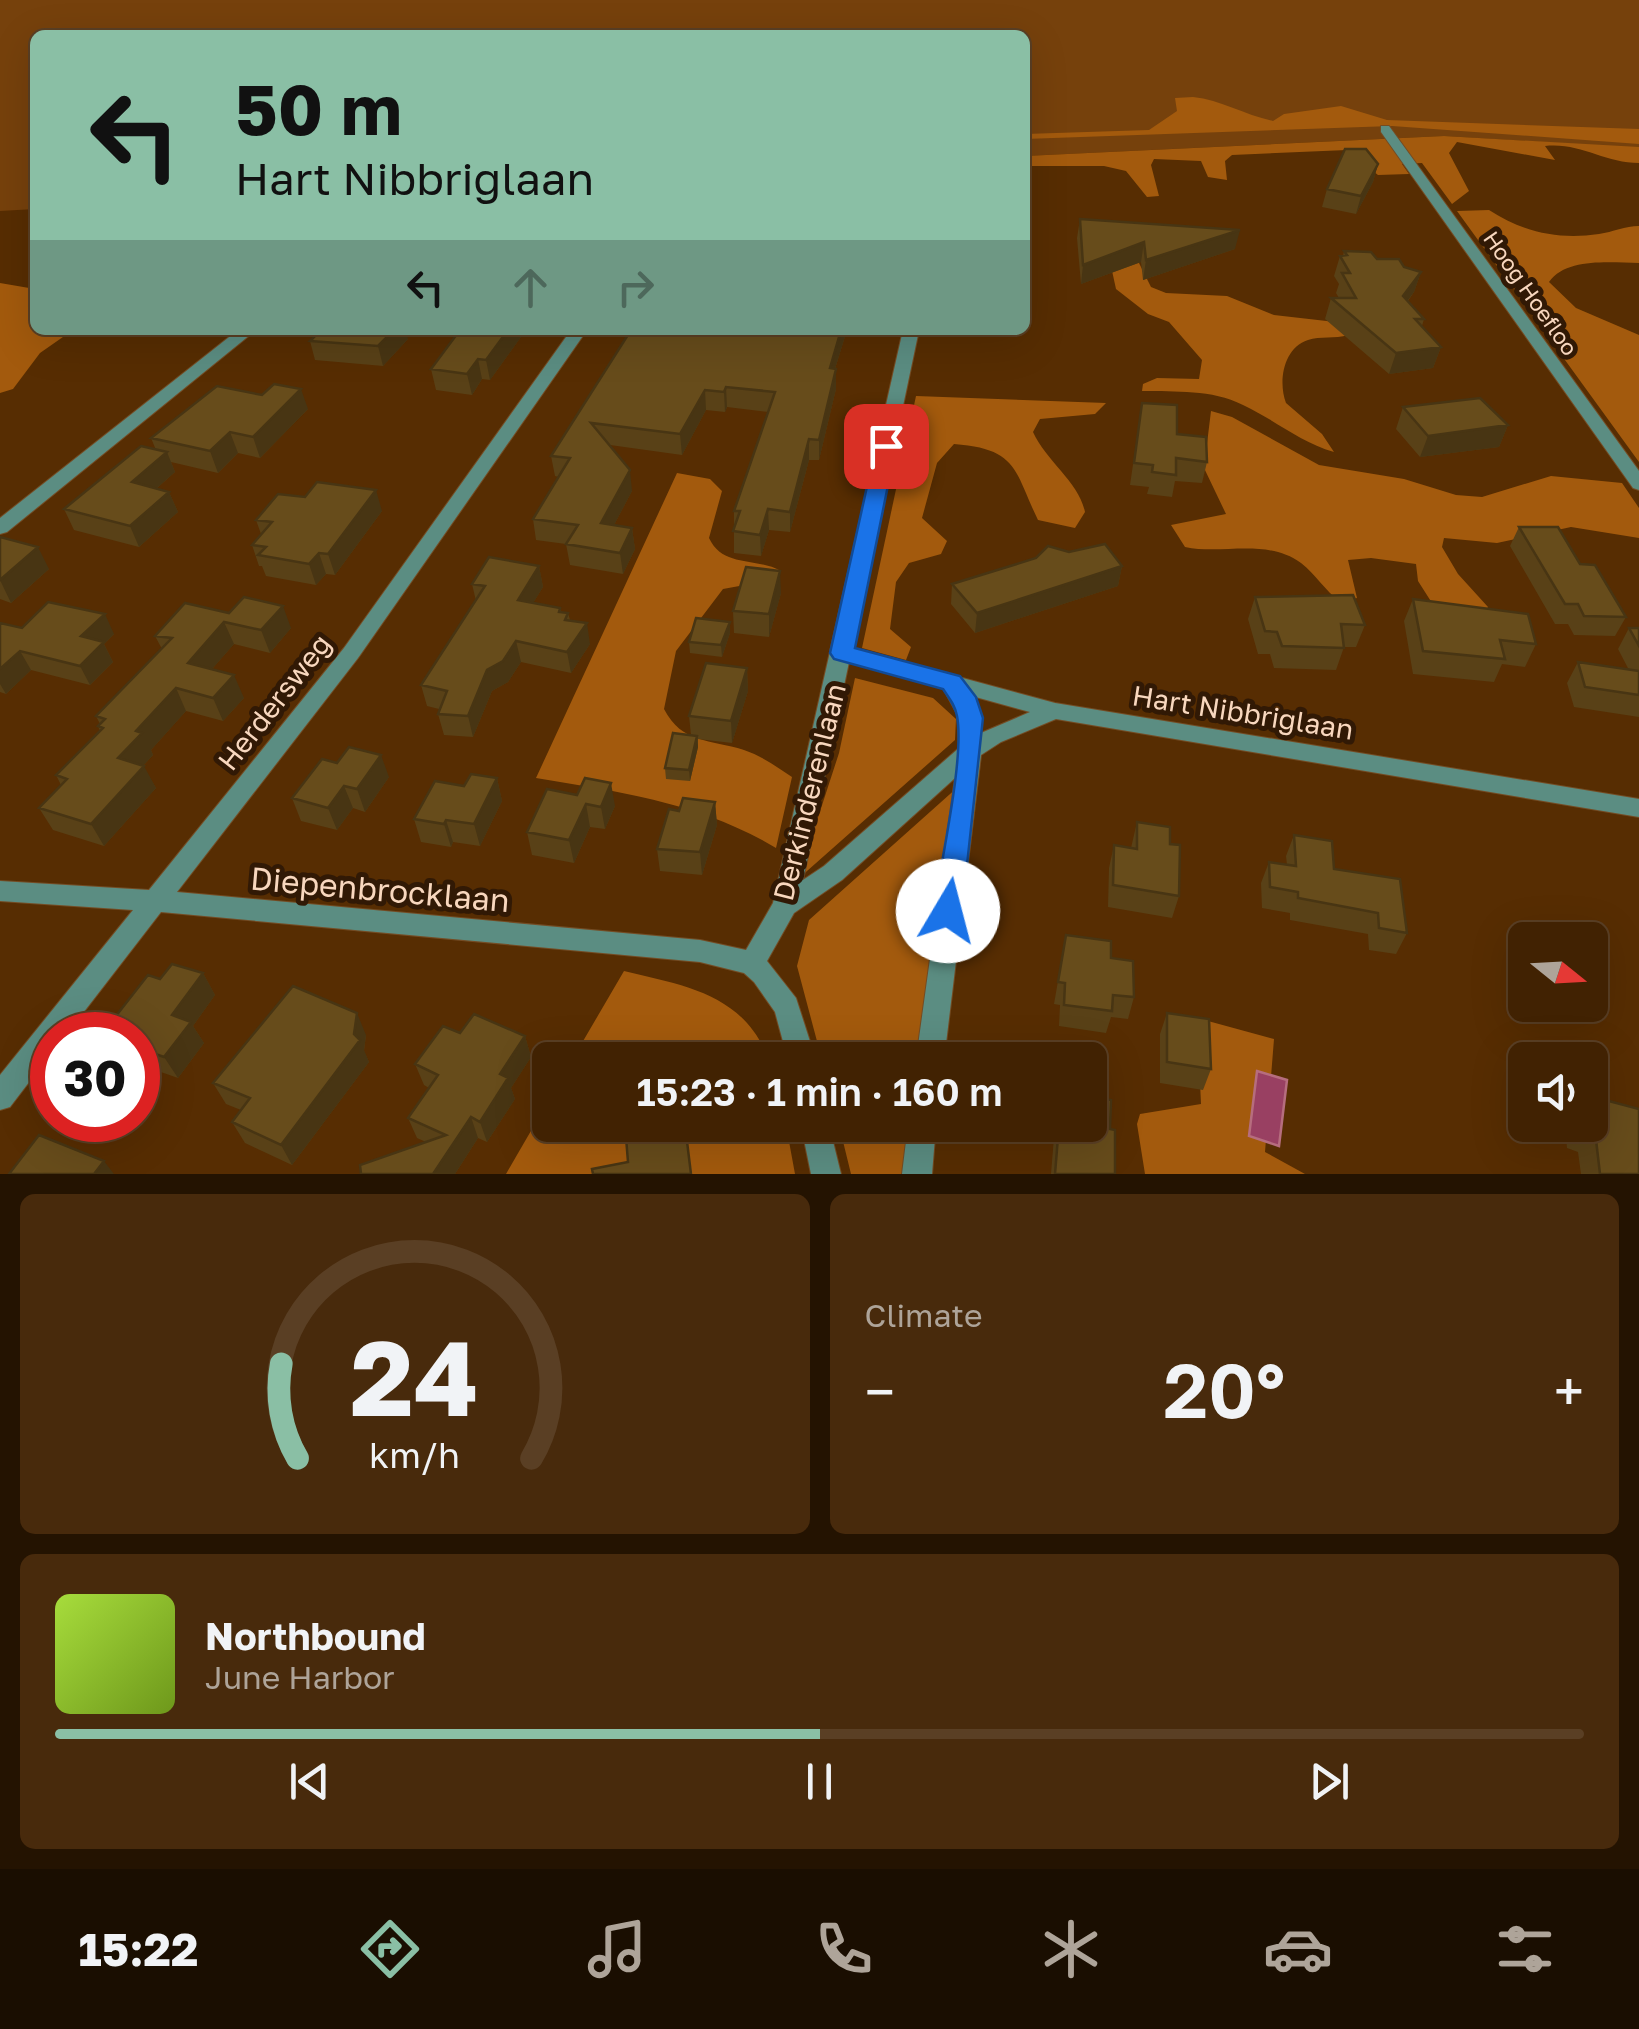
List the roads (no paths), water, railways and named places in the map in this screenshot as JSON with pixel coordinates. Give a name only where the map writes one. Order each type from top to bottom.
[{"type":"street","name":"Hoog Hoefloo","points":[[1385,129],[1639,484]]},
{"type":"street","points":[[0,528],[242,335]]},
{"type":"street","name":"Herdersweg","points":[[0,1097],[350,653],[575,335]]},
{"type":"street","name":"Derkinderenlaan","points":[[752,964],[785,905],[910,335]]},
{"type":"street","name":"Hart Nibbriglaan","points":[[842,653],[1055,711],[1639,808]]},
{"type":"street","points":[[932,1042],[970,750],[970,718],[963,697],[951,683]]},
{"type":"street","points":[[785,905],[833,872],[970,750],[993,736],[1055,711]]},
{"type":"street","name":"Diepenbrocklaan","points":[[0,891],[158,901],[700,951],[752,964]]},
{"type":"street","points":[[752,964],[779,988],[798,1042]]},
{"type":"street","points":[[819,1142],[826,1174]]},
{"type":"street","points":[[916,1174],[920,1142]]}]
